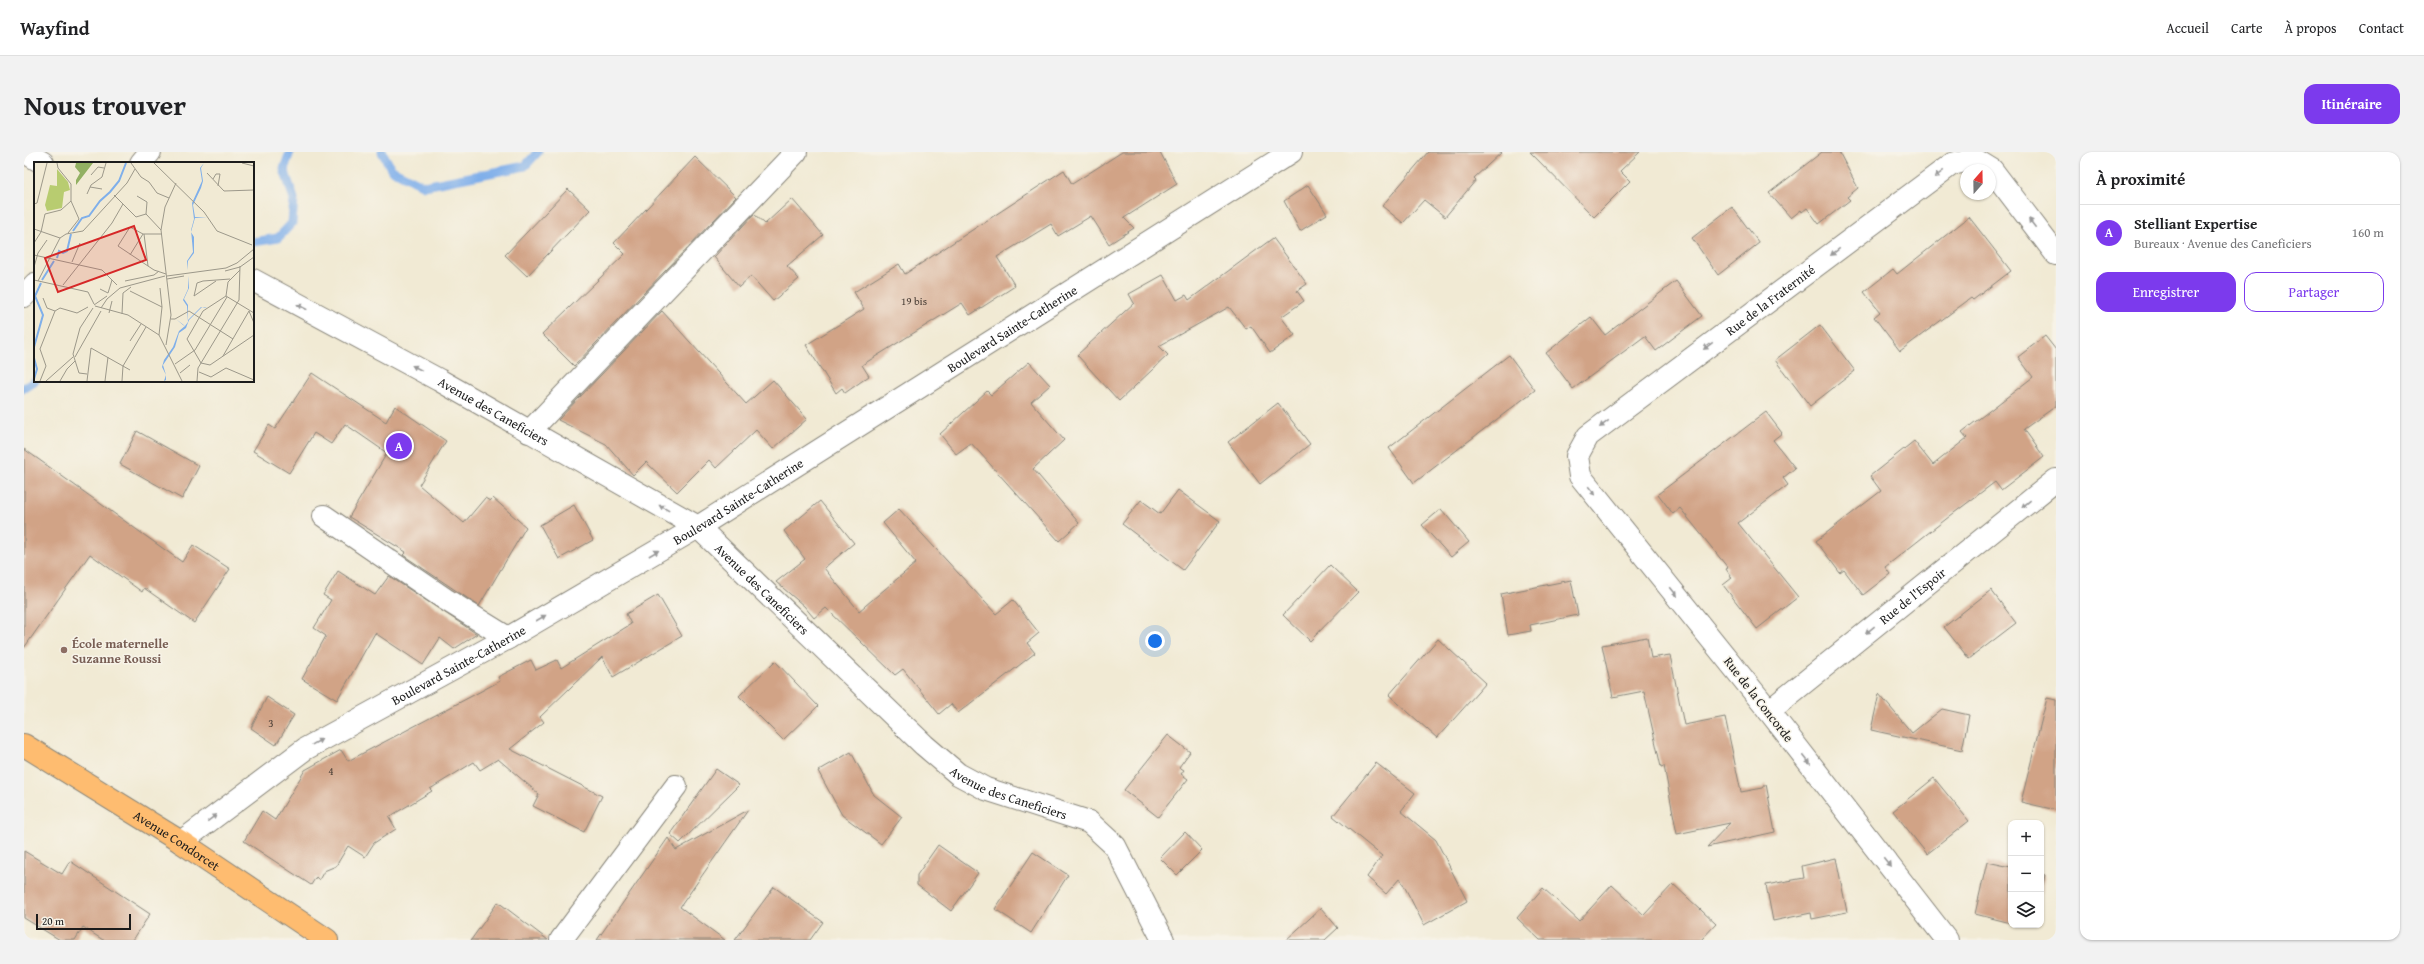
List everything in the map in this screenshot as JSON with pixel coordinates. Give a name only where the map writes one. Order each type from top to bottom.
[{"type":"main road","name":"Avenue Condorcet","points":[[24,744],[181,842],[327,940]]},
{"type":"street","points":[[25,152],[41,162]]},
{"type":"street","points":[[142,162],[150,152]]},
{"type":"street","points":[[528,432],[796,152]]},
{"type":"street","name":"Boulevard Sainte-Catherine","points":[[181,842],[305,749],[508,638],[698,527],[1291,152]]},
{"type":"street","name":"Rue de la Fraternité","points":[[1578,456],[1588,436],[1952,164],[1974,159],[1992,170],[2056,254]]},
{"type":"street","name":"Avenue des Caneficiers","points":[[254,281],[439,380],[528,432],[698,527],[918,739],[958,774],[986,789],[1089,822],[1115,846],[1163,940]]},
{"type":"street","points":[[24,296],[34,285]]},
{"type":"street","name":"Rue de la Concorde","points":[[1578,456],[1580,476],[1770,711],[1947,940]]},
{"type":"street","name":"Rue de l'Espoir","points":[[1770,711],[2056,480]]},
{"type":"street","points":[[324,516],[445,599],[508,638]]},
{"type":"street","points":[[561,940],[676,786]]},
{"type":"building","points":[[1122,152],[1160,152],[1177,184],[1124,218],[1134,228],[1109,244],[1091,216],[1058,236],[1051,224],[997,257],[1015,286],[970,315],[962,303],[862,365],[869,376],[845,393],[842,388],[836,393],[806,345],[864,309],[854,292],[899,264],[905,274],[1064,170],[1072,184]]},
{"type":"building","points":[[1428,152],[1502,152],[1474,178],[1476,180],[1445,217],[1424,200],[1403,223],[1382,206]]},
{"type":"building","points":[[1530,152],[1640,152],[1620,171],[1630,181],[1594,217]]},
{"type":"building","points":[[1822,152],[1839,152],[1858,188],[1847,197],[1850,200],[1819,224],[1807,208],[1802,212],[1801,210],[1791,218],[1769,193]]},
{"type":"building","points":[[695,157],[736,197],[574,366],[542,334],[625,254],[614,243]]},
{"type":"building","points":[[1308,185],[1327,214],[1300,231],[1284,201]]},
{"type":"building","points":[[568,189],[590,210],[527,276],[505,255]]},
{"type":"building","points":[[792,199],[823,235],[787,266],[799,279],[773,301],[751,276],[739,287],[714,257],[754,214],[765,224]]},
{"type":"building","points":[[1732,207],[1759,243],[1718,275],[1692,238]]},
{"type":"building","points":[[1969,217],[2011,271],[1973,300],[1971,298],[1900,351],[1874,317],[1880,312],[1864,292],[1893,269],[1897,274]]},
{"type":"building","points":[[1273,238],[1307,284],[1297,291],[1304,301],[1281,317],[1295,335],[1270,353],[1251,326],[1246,329],[1229,307],[1159,346],[1168,355],[1119,401],[1077,355],[1134,303],[1129,294],[1163,275],[1177,300],[1186,295],[1189,300]]},
{"type":"building","points":[[1676,281],[1702,316],[1656,351],[1645,336],[1573,389],[1546,353],[1591,317],[1605,335]]},
{"type":"building","points":[[662,311],[746,404],[773,380],[807,419],[773,449],[756,430],[716,468],[709,460],[677,492],[646,462],[633,475],[606,444],[558,420]]},
{"type":"building","points":[[1820,325],[1855,371],[1810,406],[1775,360]]},
{"type":"building","points":[[2045,336],[2056,350],[2056,406],[2024,429],[2044,457],[2001,490],[1995,482],[1950,516],[1885,567],[1890,574],[1863,595],[1844,570],[1840,573],[1816,541],[1881,491],[1870,476],[1914,441],[1933,465],[1967,438],[1962,432],[2033,377],[2018,357]]},
{"type":"building","points":[[1509,355],[1535,390],[1414,483],[1389,448]]},
{"type":"building","points":[[1029,362],[1050,385],[1031,402],[1064,440],[1033,469],[1079,523],[1059,541],[971,443],[956,454],[940,434],[987,391],[991,395]]},
{"type":"building","points":[[312,373],[386,422],[395,406],[446,441],[419,485],[464,523],[485,498],[490,501],[493,498],[526,527],[479,606],[403,555],[406,552],[349,517],[387,453],[345,424],[331,444],[314,433],[289,473],[253,451],[269,425],[275,429]]},
{"type":"building","points":[[1278,403],[1310,444],[1260,484],[1228,442]]},
{"type":"building","points":[[1766,412],[1782,433],[1773,440],[1795,468],[1783,478],[1788,485],[1738,523],[1798,597],[1757,629],[1723,585],[1732,578],[1726,569],[1728,568],[1680,508],[1673,514],[1658,494]]},
{"type":"building","points":[[137,431],[199,466],[182,499],[120,464]]},
{"type":"building","points":[[24,449],[182,562],[193,545],[230,569],[194,623],[144,588],[142,592],[90,554],[24,648]]},
{"type":"building","points":[[1178,490],[1220,521],[1183,570],[1122,524],[1141,500],[1160,514]]},
{"type":"building","points":[[820,501],[854,543],[824,568],[859,611],[916,563],[883,523],[899,509],[996,614],[1013,600],[1039,633],[1027,643],[1035,653],[958,713],[951,704],[939,714],[903,669],[895,675],[826,608],[814,618],[804,606],[776,582],[805,559],[784,531]]},
{"type":"building","points":[[574,505],[593,540],[559,559],[540,525]]},
{"type":"building","points":[[1441,509],[1469,542],[1451,557],[1422,525]]},
{"type":"building","points":[[1330,565],[1358,592],[1310,641],[1283,615]]},
{"type":"building","points":[[338,571],[375,595],[389,576],[477,634],[454,649],[440,638],[423,665],[375,633],[337,700],[302,679],[326,636],[314,628],[331,600],[323,595]]},
{"type":"building","points":[[1571,580],[1578,615],[1530,625],[1531,631],[1508,635],[1501,594]]},
{"type":"building","points":[[1991,590],[2016,623],[1969,659],[1944,627]]},
{"type":"building","points":[[658,595],[682,636],[613,677],[602,657],[540,717],[544,722],[510,749],[602,796],[584,832],[533,806],[539,794],[498,759],[480,770],[474,762],[430,789],[432,791],[389,817],[396,829],[374,843],[365,857],[348,846],[336,866],[324,871],[319,880],[316,877],[311,885],[244,841],[262,811],[275,820],[305,770],[341,750],[348,761],[500,681],[498,677],[531,660],[536,670],[557,660],[561,668],[631,624],[626,614]]},
{"type":"building","points":[[1647,637],[1651,658],[1670,655],[1684,725],[1725,717],[1741,792],[1763,788],[1766,784],[1775,832],[1707,847],[1730,823],[1677,834],[1664,766],[1661,767],[1644,691],[1613,697],[1602,645]]},
{"type":"building","points":[[1438,639],[1486,683],[1437,738],[1389,695]]},
{"type":"building","points":[[775,661],[818,706],[783,740],[739,696]]},
{"type":"building","points":[[1879,694],[1912,733],[1942,709],[1969,715],[1962,750],[1871,730]]},
{"type":"building","points":[[267,697],[294,715],[276,745],[251,728]]},
{"type":"building","points":[[2047,698],[2056,700],[2056,810],[2021,802]]},
{"type":"building","points":[[1168,735],[1190,752],[1179,767],[1184,770],[1181,774],[1188,779],[1158,817],[1124,790]]},
{"type":"building","points":[[851,752],[874,795],[902,817],[881,844],[842,815],[818,771]]},
{"type":"building","points":[[1376,763],[1415,793],[1401,811],[1436,840],[1467,901],[1424,925],[1400,878],[1386,894],[1367,877],[1382,856],[1333,816]]},
{"type":"building","points":[[716,769],[739,785],[680,843],[670,834]]},
{"type":"building","points":[[1934,778],[1969,821],[1927,854],[1893,811]]},
{"type":"building","points":[[748,810],[680,907],[725,940],[597,940],[668,838],[676,850]]},
{"type":"building","points":[[1185,832],[1202,850],[1177,875],[1160,858]]},
{"type":"building","points":[[938,845],[978,873],[951,911],[917,885],[917,875]]},
{"type":"building","points":[[24,851],[62,874],[70,861],[150,914],[133,940],[103,940],[83,927],[75,940],[60,940],[24,918]]},
{"type":"building","points":[[1033,852],[1068,875],[1031,933],[995,909]]},
{"type":"building","points":[[1836,858],[1847,912],[1812,919],[1811,913],[1773,921],[1766,885],[1804,878],[1802,866]]},
{"type":"building","points":[[1987,862],[2008,866],[2008,922],[1975,914]]},
{"type":"building","points":[[1673,884],[1716,924],[1701,940],[1540,940],[1517,918],[1543,888],[1579,921],[1612,885],[1644,915]]},
{"type":"building","points":[[774,887],[823,922],[810,940],[735,940]]},
{"type":"building","points":[[498,902],[548,940],[471,940]]},
{"type":"building","points":[[1321,908],[1338,928],[1325,940],[1286,940]]},
{"type":"waterway","points":[[254,242],[278,238],[292,223],[294,199],[284,169],[290,152]]},
{"type":"waterway","points":[[382,152],[392,170],[424,186],[525,166],[538,152]]},
{"type":"waterway","points":[[24,388],[34,382]]},
{"type":"place","name":"Stelliant Expertise","points":[[399,446]]},
{"type":"place","name":"École maternelle Suzanne Roussi","points":[[64,650]]}]
